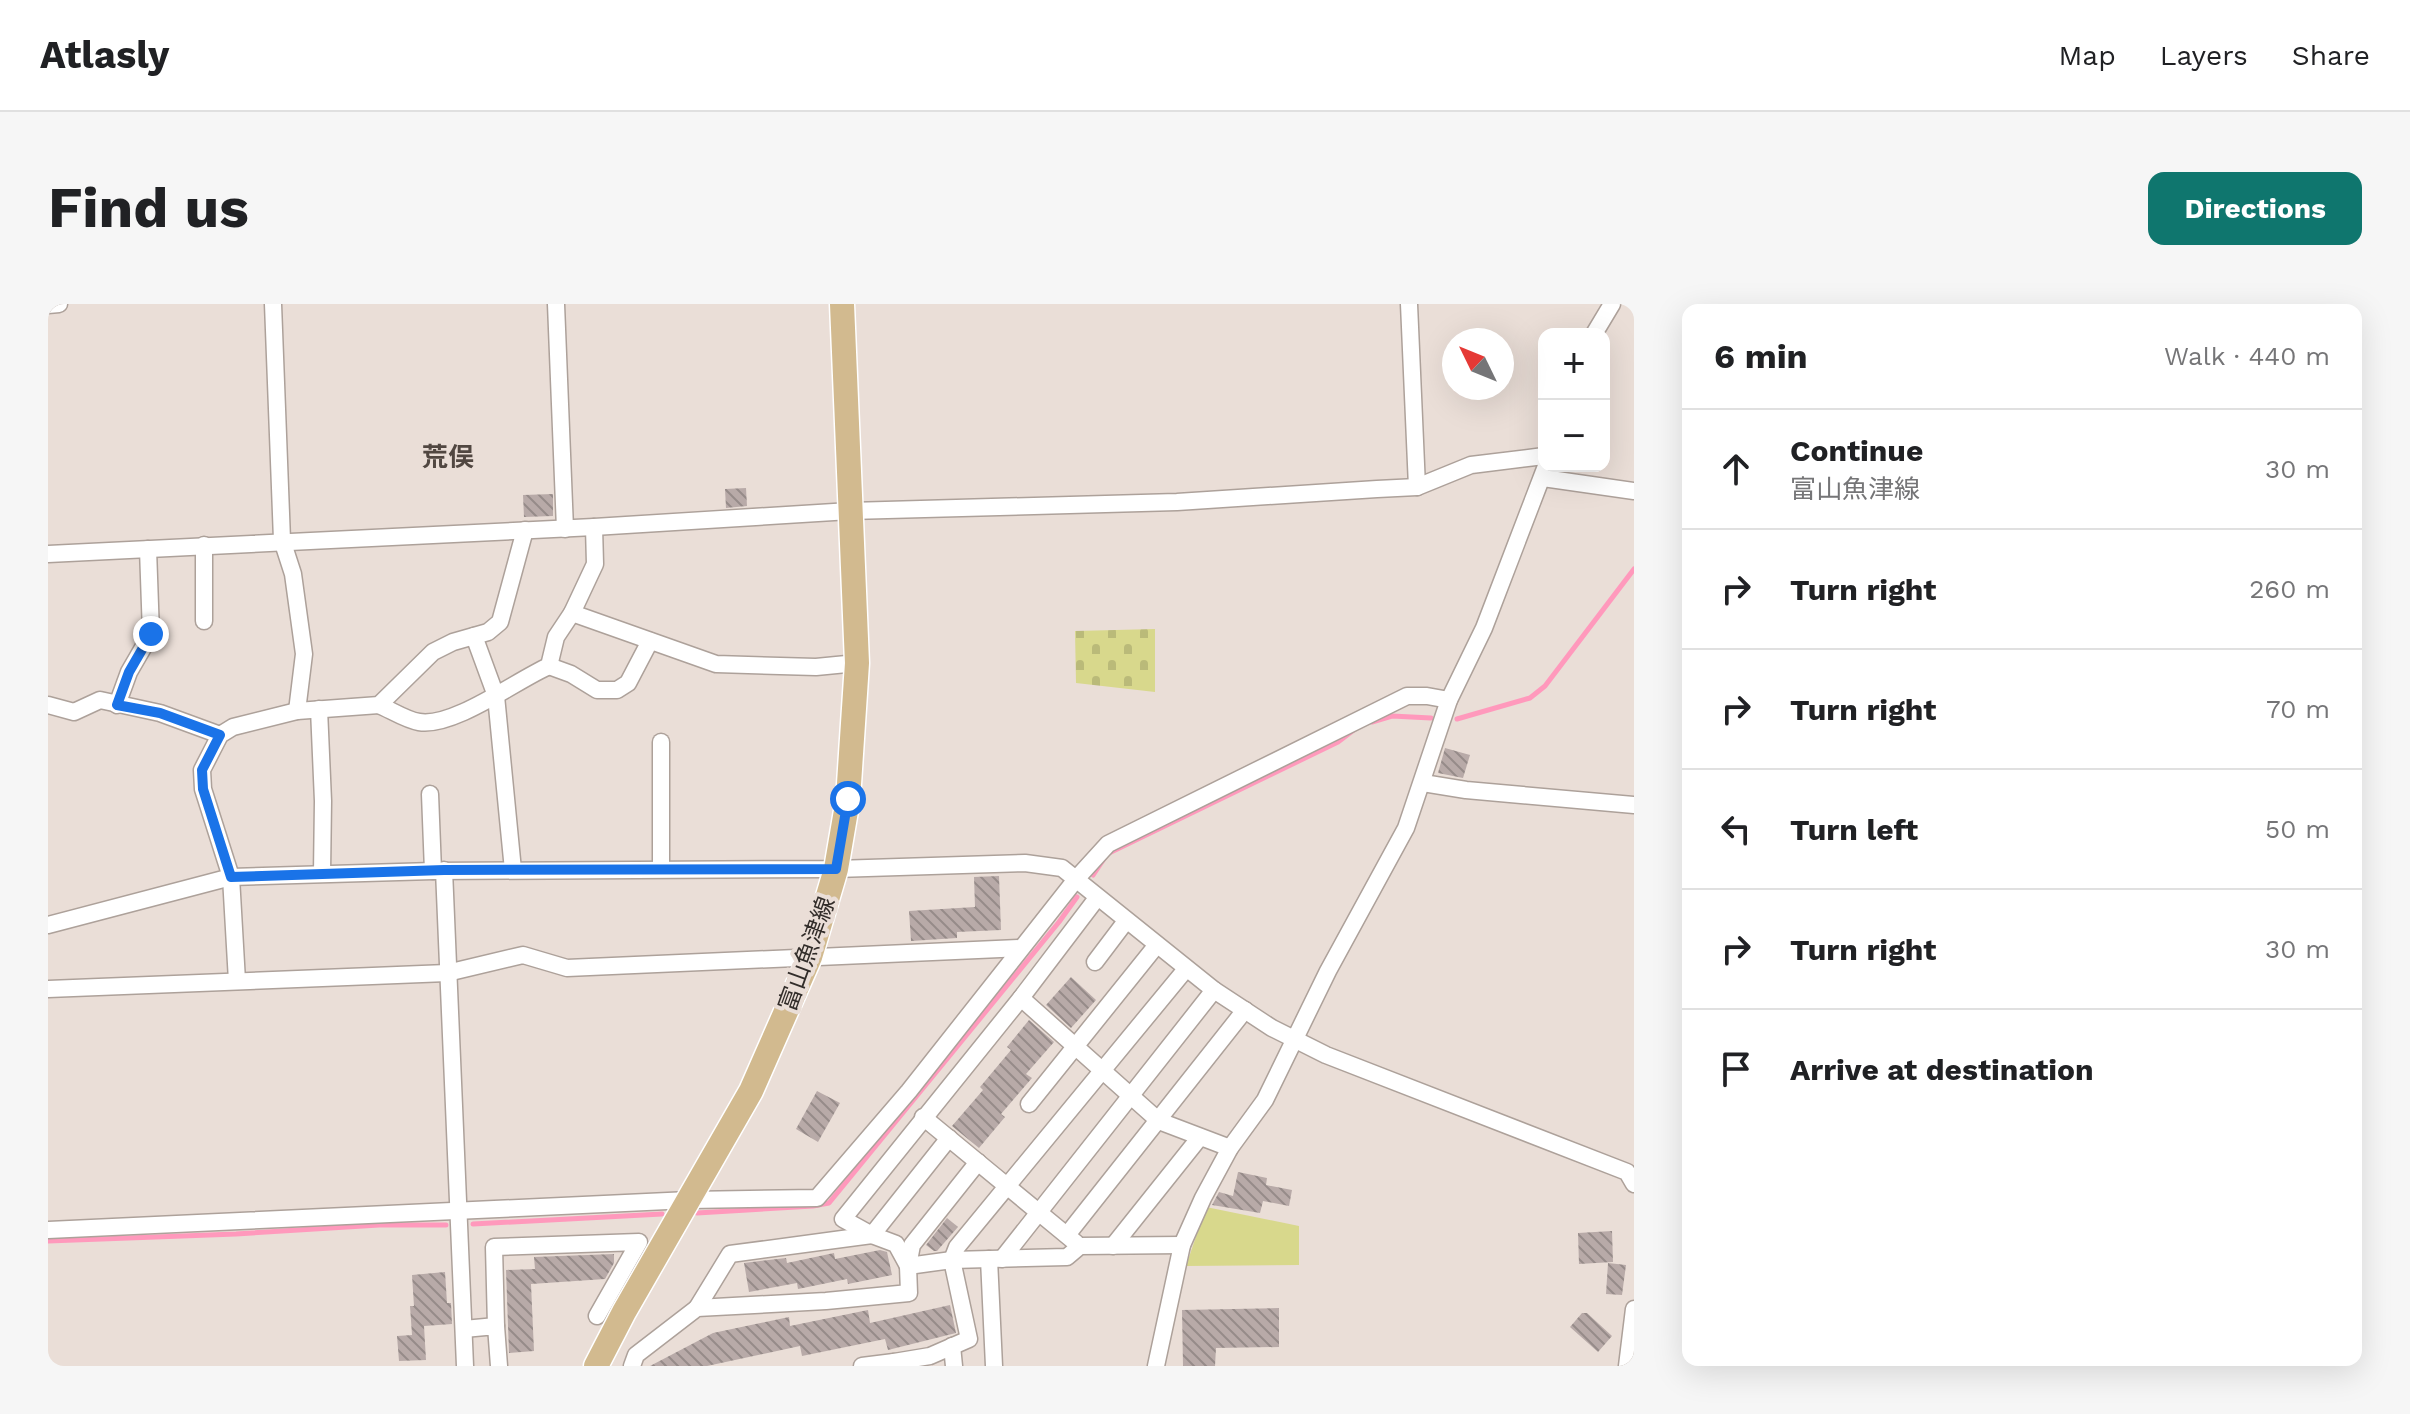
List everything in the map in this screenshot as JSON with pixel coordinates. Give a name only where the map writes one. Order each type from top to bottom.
[{"type":"main road","name":"富山魚津線","points":[[596,1366],[651,1244],[689,1200],[751,1091],[810,957],[836,869],[848,799],[857,663],[842,304]]},
{"type":"street","points":[[48,305],[59,304]]},
{"type":"street","points":[[273,304],[282,540],[293,574],[304,654],[297,711]]},
{"type":"street","points":[[556,304],[565,529]]},
{"type":"street","points":[[1409,304],[1417,487]]},
{"type":"street","points":[[1598,328],[1612,304]]},
{"type":"street","points":[[48,554],[282,540],[565,529],[850,511],[1177,502],[1417,487],[1471,465],[1538,457]]},
{"type":"street","points":[[1156,1366],[1182,1245],[1230,1148],[1265,1100],[1328,971],[1406,828],[1449,700],[1484,628],[1544,472],[1634,491]]},
{"type":"street","points":[[549,666],[556,637],[572,613],[595,564],[594,527]]},
{"type":"street","points":[[379,705],[433,652],[488,632],[500,622],[525,530]]},
{"type":"street","points":[[204,545],[204,621]]},
{"type":"street","points":[[117,705],[129,672],[151,634],[148,549]]},
{"type":"street","points":[[572,613],[716,664],[816,667],[857,663]]},
{"type":"street","points":[[474,636],[496,696],[513,870]]},
{"type":"street","points":[[237,981],[231,877],[203,789],[202,770],[220,735],[233,727],[297,711],[319,709],[379,705],[420,722],[444,720],[496,696],[549,666],[571,674],[597,690],[617,690],[628,683],[650,641]]},
{"type":"street","points":[[48,1230],[689,1200],[817,1198],[909,1091],[1077,878],[1108,844],[1407,696],[1449,700]]},
{"type":"street","points":[[48,705],[74,712],[100,700],[160,713],[220,735]]},
{"type":"street","points":[[319,709],[322,873]]},
{"type":"street","points":[[661,742],[661,868]]},
{"type":"street","points":[[1423,783],[1466,790],[1634,805]]},
{"type":"street","points":[[430,794],[447,973],[465,1366]]},
{"type":"street","points":[[48,925],[231,877],[438,870],[836,869],[1025,863],[1062,868],[1214,990],[1295,1040],[1326,1055],[1627,1172],[1634,1184]]},
{"type":"street","points":[[908,1266],[896,1244],[843,1219],[1021,998],[1097,898]]},
{"type":"street","points":[[1095,962],[1126,921]]},
{"type":"street","points":[[1029,1104],[1156,946]]},
{"type":"street","points":[[48,989],[447,973],[523,955],[567,968],[1021,948]]},
{"type":"street","points":[[862,1366],[922,1362],[969,1339],[952,1260],[957,1247],[1186,969]]},
{"type":"street","points":[[994,1366],[996,1259],[1214,990]]},
{"type":"street","points":[[1021,998],[1159,1121],[1230,1148]]},
{"type":"street","points":[[908,1266],[952,1260],[1067,1257],[1074,1241],[1159,1121],[1245,1010]]},
{"type":"street","points":[[923,1117],[1074,1241],[1113,1246],[1182,1245]]},
{"type":"street","points":[[1113,1246],[1200,1137]]},
{"type":"street","points":[[632,1366],[636,1355],[697,1308],[730,1254],[872,1235],[949,1138]]},
{"type":"street","points":[[697,1308],[909,1293],[908,1266],[912,1245],[978,1162]]},
{"type":"street","points":[[597,1316],[651,1244]]},
{"type":"street","points":[[499,1366],[494,1247],[651,1244]]},
{"type":"street","points":[[1627,1366],[1634,1309]]},
{"type":"street","points":[[464,1329],[496,1326]]},
{"type":"street","points":[[952,1346],[954,1366]]},
{"type":"green space","points":[[1155,629],[1155,692],[1076,683],[1075,631]]},
{"type":"green space","points":[[1206,1207],[1299,1226],[1299,1265],[1186,1266]]},
{"type":"building","points":[[746,488],[747,506],[726,508],[725,489]]},
{"type":"building","points":[[553,494],[553,516],[524,517],[523,495]]},
{"type":"building","points":[[1445,748],[1470,755],[1463,778],[1438,773]]},
{"type":"building","points":[[999,876],[1001,930],[957,932],[957,938],[911,941],[909,911],[975,907],[974,877]]},
{"type":"building","points":[[1071,977],[1096,1000],[1071,1028],[1046,1005]]},
{"type":"building","points":[[1029,1020],[1054,1042],[1026,1074],[1032,1078],[1001,1114],[1005,1117],[979,1148],[952,1126],[983,1090],[980,1087],[1011,1050],[1007,1047]]},
{"type":"building","points":[[817,1091],[840,1103],[818,1142],[796,1129]]},
{"type":"building","points":[[1238,1172],[1267,1178],[1266,1185],[1292,1190],[1289,1206],[1263,1201],[1260,1213],[1212,1205],[1219,1192],[1233,1196]]},
{"type":"building","points":[[947,1218],[958,1227],[934,1251],[926,1245]]},
{"type":"building","points":[[1612,1231],[1613,1262],[1579,1264],[1578,1233]]},
{"type":"building","points":[[880,1250],[887,1252],[892,1275],[848,1284],[847,1279],[798,1289],[797,1283],[749,1292],[744,1263],[786,1258],[787,1263],[834,1253],[835,1259]]},
{"type":"building","points":[[614,1254],[614,1263],[605,1279],[531,1284],[534,1351],[509,1353],[506,1270],[535,1269],[534,1257]]},
{"type":"building","points":[[1608,1263],[1626,1265],[1622,1295],[1606,1294]]},
{"type":"building","points":[[445,1272],[452,1324],[424,1326],[426,1360],[399,1361],[397,1336],[412,1335],[412,1275]]},
{"type":"building","points":[[950,1305],[956,1333],[888,1350],[885,1339],[802,1356],[800,1346],[707,1366],[650,1366],[713,1333],[789,1317],[790,1326],[868,1310],[870,1323]]},
{"type":"building","points":[[1279,1308],[1279,1347],[1216,1348],[1215,1366],[1183,1366],[1182,1310]]},
{"type":"building","points":[[1582,1313],[1587,1313],[1612,1336],[1598,1352],[1570,1327]]},
{"type":"waterway","points":[[1457,719],[1530,698],[1545,686],[1634,569]]},
{"type":"waterway","points":[[1372,722],[1392,716],[1431,718]]},
{"type":"waterway","points":[[1093,875],[1107,854],[1338,742],[1355,729]]},
{"type":"waterway","points":[[697,1213],[829,1203],[1077,897]]},
{"type":"waterway","points":[[473,1224],[662,1214]]},
{"type":"waterway","points":[[48,1241],[379,1225],[446,1225]]},
{"type":"district","name":"荒俣","points":[[448,457]]},
{"type":"route","points":[[151,634],[129,672],[117,705],[160,713],[220,735],[202,770],[203,789],[231,877],[444,870],[836,869],[848,799]]}]
